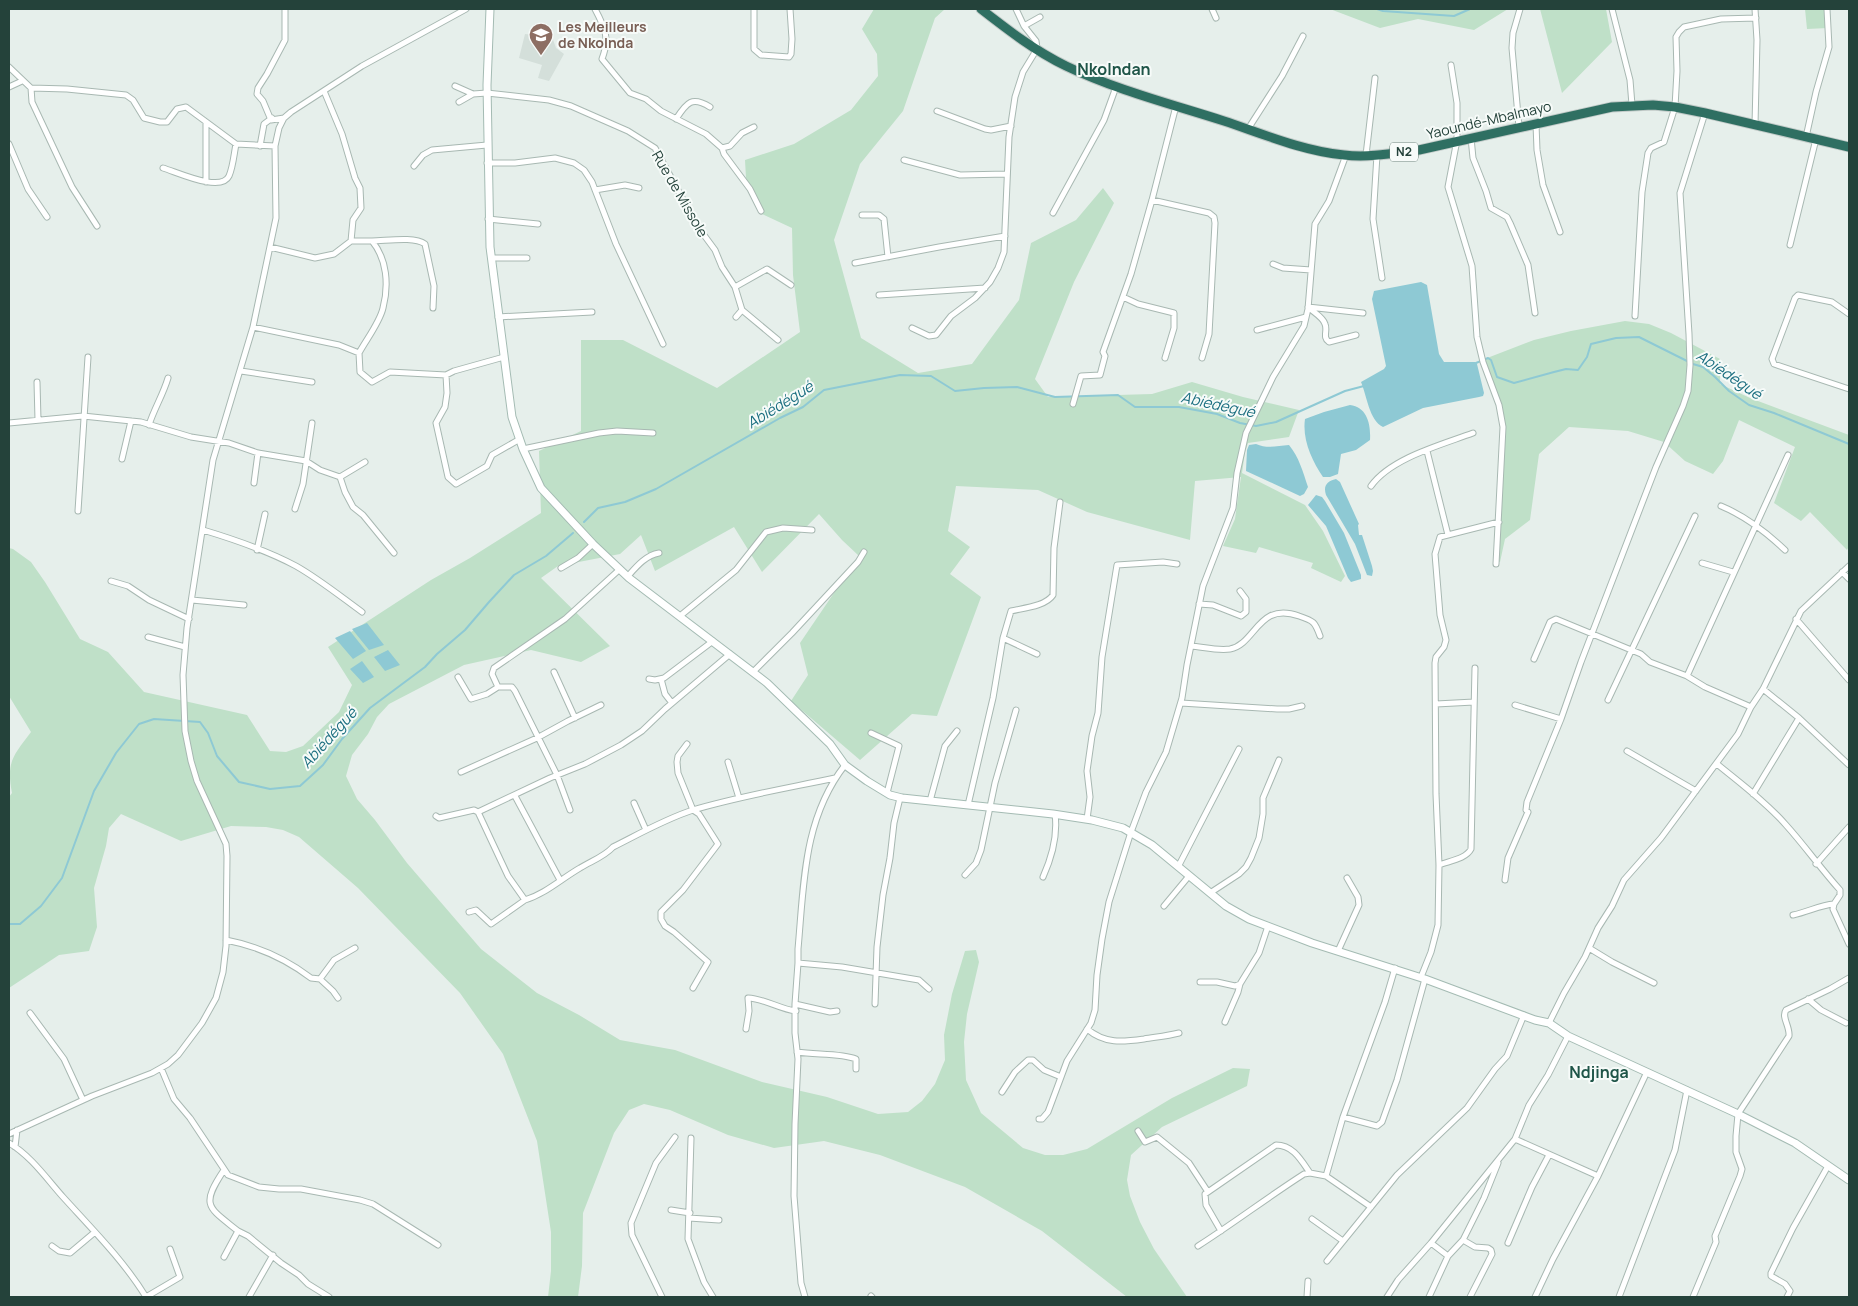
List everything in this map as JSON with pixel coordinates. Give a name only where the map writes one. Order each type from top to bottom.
[{"type":"highway","name":"Yaoundé-Mbalmayo","points":[[981,9],[1036,49],[1066,66],[1116,86],[1248,130],[1305,148],[1346,156],[1419,150],[1536,123],[1612,107],[1632,105],[1675,107],[1849,147]]},
{"type":"street","points":[[285,9],[285,40],[256,94],[263,101],[272,118],[271,120],[284,118],[399,44],[466,9]]},
{"type":"street","points":[[490,9],[488,29],[487,163],[491,258],[512,417],[523,449],[541,488],[593,544],[628,576],[767,683],[830,744],[846,765],[887,793],[900,798],[1055,814],[1087,820],[1131,832],[1152,844],[1226,906],[1249,919],[1312,943],[1395,968],[1549,1023],[1568,1036],[1738,1114],[1795,1143],[1849,1180]]},
{"type":"street","points":[[595,9],[606,33],[607,42],[602,59],[630,93],[646,99],[661,111],[706,134],[722,148],[724,154],[750,189],[761,211]]},
{"type":"street","points":[[754,9],[754,49],[761,55],[789,57],[792,54],[790,9]]},
{"type":"street","points":[[912,328],[930,336],[936,335],[951,316],[985,288],[998,268],[1004,252],[1011,126],[1023,72],[1036,49],[1036,41],[1024,26],[1016,9]]},
{"type":"street","points":[[1212,9],[1216,18]]},
{"type":"street","points":[[1519,127],[1512,48],[1513,33],[1520,9]]},
{"type":"street","points":[[1612,9],[1630,80],[1632,105]]},
{"type":"street","points":[[1755,9],[1755,125]]},
{"type":"street","points":[[1806,137],[1829,47],[1827,9]]},
{"type":"street","points":[[1024,26],[1040,17]]},
{"type":"street","points":[[1635,316],[1642,192],[1648,153],[1651,148],[1664,142],[1675,107],[1678,70],[1676,37],[1684,27],[1721,19],[1756,18]]},
{"type":"street","points":[[1248,130],[1282,76],[1303,36]]},
{"type":"street","points":[[1452,65],[1457,104],[1457,140],[1448,187],[1472,266],[1477,338],[1483,362],[1499,405],[1503,427],[1496,564]]},
{"type":"street","points":[[9,67],[31,88],[67,89],[126,95],[132,100],[144,118],[160,122],[167,122],[177,109],[186,107],[236,144],[275,146]]},
{"type":"street","points":[[1366,155],[1375,78]]},
{"type":"street","points":[[9,87],[22,81]]},
{"type":"street","points":[[455,86],[473,94]]},
{"type":"street","points":[[1053,213],[1104,120],[1116,86]]},
{"type":"street","points":[[31,88],[32,102],[72,188],[97,226]]},
{"type":"street","points":[[324,91],[342,134],[355,178],[360,188],[361,208],[353,220],[351,241]]},
{"type":"street","name":"Rue de Missole","points":[[473,94],[487,93],[549,100],[571,106],[628,131],[655,148],[698,227],[714,250],[735,287],[742,310]]},
{"type":"street","points":[[459,102],[473,94]]},
{"type":"street","points":[[676,119],[686,106],[692,102],[698,101],[710,107]]},
{"type":"street","points":[[1073,404],[1081,376],[1100,375],[1106,356],[1103,352],[1123,297],[1152,200],[1176,106]]},
{"type":"street","points":[[937,111],[985,129],[991,130],[1011,126]]},
{"type":"street","points":[[1505,880],[1508,858],[1528,812],[1526,810],[1527,802],[1561,719],[1666,441],[1684,406],[1688,391],[1690,364],[1689,334],[1680,193],[1705,113]]},
{"type":"street","points":[[260,146],[264,124],[272,118]]},
{"type":"street","points":[[9,1134],[83,1100],[161,1068],[178,1054],[202,1024],[216,998],[223,972],[226,940],[228,877],[226,844],[197,781],[191,761],[185,731],[183,675],[189,619],[213,460],[253,327],[276,218],[275,146],[279,128],[284,118]]},
{"type":"street","points":[[206,122],[206,182]]},
{"type":"street","points":[[1536,123],[1537,150],[1542,178],[1560,232]]},
{"type":"street","points":[[722,148],[730,146],[742,133],[754,127]]},
{"type":"street","points":[[1471,138],[1473,158],[1486,191],[1490,208],[1506,217],[1510,222],[1528,265],[1535,313]]},
{"type":"street","points":[[1790,245],[1816,139]]},
{"type":"street","points":[[9,144],[28,189],[47,217]]},
{"type":"street","points":[[163,168],[218,184],[224,182],[229,177],[236,144]]},
{"type":"street","points":[[414,166],[423,155],[432,150],[487,145]]},
{"type":"street","points":[[1377,154],[1373,219],[1382,278]]},
{"type":"street","points":[[1040,1119],[1048,1112],[1060,1077],[1072,1051],[1087,1029],[1095,1010],[1097,975],[1110,902],[1131,832],[1146,792],[1166,752],[1181,703],[1203,586],[1233,508],[1237,473],[1246,433],[1273,377],[1299,334],[1306,317],[1315,224],[1329,201],[1346,156]]},
{"type":"street","points":[[487,163],[515,163],[556,158],[574,163],[584,170],[592,182],[616,244],[663,344]]},
{"type":"street","points":[[904,160],[960,175],[1007,174]]},
{"type":"street","points":[[595,190],[625,184],[639,188]]},
{"type":"street","points":[[1152,200],[1209,213],[1214,217],[1209,327],[1202,358]]},
{"type":"street","points":[[862,215],[879,215],[884,219],[888,257]]},
{"type":"street","points":[[488,218],[538,224]]},
{"type":"street","points":[[855,264],[1005,236]]},
{"type":"street","points":[[270,247],[314,258],[334,254],[351,241],[410,240],[423,242],[434,286],[433,308]]},
{"type":"street","points":[[372,241],[380,250],[384,264],[386,292],[383,310],[359,352],[360,372],[372,382],[390,372],[446,375],[504,357]]},
{"type":"street","points":[[491,258],[527,258]]},
{"type":"street","points":[[1273,264],[1282,268],[1311,270]]},
{"type":"street","points":[[735,287],[767,269],[791,285]]},
{"type":"street","points":[[879,295],[985,288]]},
{"type":"street","points":[[1849,314],[1832,302],[1798,295],[1795,298],[1772,359],[1774,364],[1849,390]]},
{"type":"street","points":[[1123,297],[1138,304],[1174,313],[1174,328],[1165,358]]},
{"type":"street","points":[[1308,307],[1363,313]]},
{"type":"street","points":[[1308,307],[1326,325],[1326,341],[1329,342],[1356,335]]},
{"type":"street","points":[[736,317],[742,310],[778,340]]},
{"type":"street","points":[[498,317],[592,312]]},
{"type":"street","points":[[1257,330],[1306,317]]},
{"type":"street","points":[[253,327],[339,344],[359,352]]},
{"type":"street","points":[[78,511],[88,357]]},
{"type":"street","points":[[241,371],[312,382]]},
{"type":"street","points":[[446,375],[447,393],[445,407],[436,423],[450,480],[456,484],[487,466],[492,455],[520,440]]},
{"type":"street","points":[[149,425],[155,408],[163,396],[168,378]]},
{"type":"street","points":[[37,382],[38,420]]},
{"type":"street","points":[[9,423],[84,416],[141,422],[191,437],[229,443],[258,453],[306,461],[320,470],[340,477]]},
{"type":"street","points":[[122,459],[131,421]]},
{"type":"street","points":[[295,509],[303,484],[312,423]]},
{"type":"street","points":[[523,449],[599,432],[653,433]]},
{"type":"street","points":[[1372,486],[1378,477],[1396,464],[1473,433]]},
{"type":"street","points":[[1427,451],[1448,535]]},
{"type":"street","points":[[254,483],[258,453]]},
{"type":"street","points":[[1687,676],[1788,455]]},
{"type":"street","points":[[340,477],[365,462]]},
{"type":"street","points":[[340,477],[344,492],[353,507],[363,515],[394,553]]},
{"type":"street","points":[[968,805],[993,698],[1003,638],[1011,611],[1044,604],[1053,595],[1054,548],[1060,502]]},
{"type":"street","points":[[1721,506],[1767,533],[1784,550]]},
{"type":"street","points":[[257,550],[265,514]]},
{"type":"street","points":[[1608,700],[1695,516]]},
{"type":"street","points":[[1343,1117],[1377,1126],[1382,1122],[1397,1080],[1438,925],[1439,865],[1436,794],[1435,663],[1436,657],[1444,647],[1446,640],[1440,614],[1434,554],[1440,537],[1499,522]]},
{"type":"street","points":[[680,616],[736,570],[766,532],[783,528],[812,530]]},
{"type":"street","points":[[203,530],[238,541],[295,565],[321,581],[362,612]]},
{"type":"street","points":[[561,568],[578,558],[593,544]]},
{"type":"street","points":[[753,672],[858,562],[864,552]]},
{"type":"street","points":[[628,576],[646,558],[659,553]]},
{"type":"street","points":[[1087,820],[1090,797],[1087,771],[1092,736],[1098,713],[1102,657],[1117,565],[1163,562],[1177,564]]},
{"type":"street","points":[[1702,563],[1733,572]]},
{"type":"street","points":[[1549,1023],[1598,928],[1615,901],[1624,880],[1661,838],[1738,734],[1751,707],[1763,689],[1801,611],[1849,566]]},
{"type":"street","points":[[498,687],[492,674],[494,668],[564,619],[620,569]]},
{"type":"street","points":[[1842,572],[1849,579]]},
{"type":"street","points":[[111,580],[128,586],[149,600],[189,619]]},
{"type":"street","points":[[1199,604],[1213,605],[1241,616],[1246,612],[1246,599],[1240,591]]},
{"type":"street","points":[[192,600],[244,605]]},
{"type":"street","points":[[1191,646],[1230,649],[1245,640],[1259,624],[1270,616],[1285,613],[1295,614],[1312,621],[1316,624],[1320,636]]},
{"type":"street","points":[[1534,658],[1553,619],[1556,619],[1641,654],[1650,662],[1687,676],[1705,688],[1751,707]]},
{"type":"street","points":[[1796,619],[1849,680]]},
{"type":"street","points":[[148,637],[186,647]]},
{"type":"street","points":[[1003,638],[1037,654]]},
{"type":"street","points":[[649,679],[661,679],[713,641]]},
{"type":"street","points":[[436,816],[439,818],[474,810],[478,812],[585,764],[621,745],[642,731],[730,654]]},
{"type":"street","points":[[1439,865],[1464,857],[1471,849],[1475,668]]},
{"type":"street","points":[[554,672],[575,718]]},
{"type":"street","points":[[458,677],[471,699],[487,694],[498,687],[512,687],[557,775],[570,810]]},
{"type":"street","points":[[661,679],[665,694],[672,703]]},
{"type":"street","points":[[1763,689],[1799,718],[1849,765]]},
{"type":"street","points":[[1436,704],[1474,702]]},
{"type":"street","points":[[1181,703],[1277,709],[1302,706]]},
{"type":"street","points":[[461,772],[537,738],[601,705]]},
{"type":"street","points":[[1515,705],[1561,719]]},
{"type":"street","points":[[965,875],[976,863],[981,850],[1016,710]]},
{"type":"street","points":[[1753,794],[1799,718]]},
{"type":"street","points":[[930,801],[946,746],[957,731]]},
{"type":"street","points":[[871,733],[899,746],[887,793]]},
{"type":"street","points":[[687,744],[678,756],[678,773],[693,810],[699,814],[718,844],[683,890],[661,912],[661,918],[664,926],[708,962],[693,988]]},
{"type":"street","points":[[1178,867],[1239,749]]},
{"type":"street","points":[[1627,751],[1696,791]]},
{"type":"street","points":[[1210,892],[1239,874],[1246,867],[1259,838],[1263,814],[1263,798],[1279,760]]},
{"type":"street","points":[[728,762],[739,798]]},
{"type":"street","points":[[1717,764],[1785,824],[1816,864],[1840,890],[1840,895],[1833,909],[1849,944]]},
{"type":"street","points":[[805,1297],[801,1283],[794,1196],[797,1052],[795,1004],[798,949],[811,835],[820,809],[835,778],[846,765]]},
{"type":"street","points":[[469,912],[476,910],[491,924],[525,900],[535,897],[607,853],[613,847],[646,830],[693,810],[739,798],[835,778]]},
{"type":"street","points":[[515,796],[560,880]]},
{"type":"street","points":[[875,1004],[877,947],[883,895],[900,798]]},
{"type":"street","points":[[634,803],[646,830]]},
{"type":"street","points":[[478,812],[508,876],[525,900]]},
{"type":"street","points":[[1043,877],[1052,854],[1056,822],[1055,814]]},
{"type":"street","points":[[1816,864],[1849,827]]},
{"type":"street","points":[[1164,906],[1189,876]]},
{"type":"street","points":[[1338,951],[1359,905],[1358,897],[1347,878]]},
{"type":"street","points":[[1793,915],[1834,904]]},
{"type":"street","points":[[1225,1022],[1240,984],[1259,952],[1268,926]]},
{"type":"street","points":[[226,940],[249,946],[286,961],[311,978],[320,979],[338,998]]},
{"type":"street","points":[[320,979],[334,960],[355,948]]},
{"type":"street","points":[[1589,948],[1654,983]]},
{"type":"street","points":[[798,963],[842,967],[919,980],[929,989]]},
{"type":"street","points":[[1326,1176],[1343,1117],[1385,1002],[1395,968]]},
{"type":"street","points":[[1693,1297],[1716,1242],[1715,1236],[1742,1169],[1736,1152],[1738,1114],[1789,1036],[1790,1029],[1784,1012],[1849,978]]},
{"type":"street","points":[[1200,982],[1217,982],[1235,986],[1240,984]]},
{"type":"street","points":[[746,1029],[749,1011],[748,998],[758,998],[777,1007],[796,1011]]},
{"type":"street","points":[[1808,999],[1821,1010],[1846,1023]]},
{"type":"street","points":[[795,1004],[830,1012],[837,1010]]},
{"type":"street","points":[[30,1013],[64,1059],[83,1100]]},
{"type":"street","points":[[1327,1261],[1397,1175],[1467,1108],[1495,1068],[1507,1056],[1524,1015]]},
{"type":"street","points":[[1087,1029],[1100,1038],[1113,1042],[1156,1038],[1179,1033]]},
{"type":"street","points":[[1387,1297],[1398,1280],[1431,1243],[1515,1139],[1529,1105],[1548,1075],[1568,1036]]},
{"type":"street","points":[[797,1052],[851,1057],[856,1060],[856,1069]]},
{"type":"street","points":[[1002,1092],[1015,1072],[1028,1060],[1033,1060],[1044,1070],[1060,1077]]},
{"type":"street","points":[[161,1068],[174,1099],[190,1118],[228,1175],[259,1187],[279,1190],[301,1189],[373,1204],[438,1245]]},
{"type":"street","points":[[1535,1297],[1553,1258],[1598,1176],[1646,1074],[1645,1071]]},
{"type":"street","points":[[1619,1297],[1675,1150],[1687,1090]]},
{"type":"street","points":[[15,1147],[17,1130]]},
{"type":"street","points":[[1138,1131],[1145,1142],[1157,1137],[1189,1163],[1208,1192]]},
{"type":"street","points":[[662,1297],[632,1235],[631,1223],[656,1163],[675,1137]]},
{"type":"street","points":[[691,1138],[688,1239],[704,1282],[713,1297]]},
{"type":"street","points":[[1515,1139],[1598,1176]]},
{"type":"street","points":[[9,1144],[15,1147],[40,1171],[95,1232],[124,1266],[146,1297],[180,1277],[170,1249]]},
{"type":"street","points":[[1221,1231],[1205,1199],[1205,1194],[1276,1145],[1287,1146],[1296,1154],[1310,1173]]},
{"type":"street","points":[[1508,1243],[1532,1187],[1549,1155]]},
{"type":"street","points":[[1429,1297],[1448,1256],[1462,1240],[1484,1198],[1500,1157]]},
{"type":"street","points":[[1788,1297],[1790,1291],[1788,1287],[1771,1276],[1771,1273],[1792,1228],[1828,1166]]},
{"type":"street","points":[[224,1170],[213,1187],[209,1198],[210,1204],[218,1216],[248,1236],[308,1284],[329,1297]]},
{"type":"street","points":[[1198,1246],[1304,1174],[1310,1173],[1326,1176],[1370,1207]]},
{"type":"street","points":[[671,1210],[720,1220]]},
{"type":"street","points":[[1312,1219],[1343,1241]]},
{"type":"street","points":[[224,1257],[238,1231]]},
{"type":"street","points":[[52,1246],[59,1251],[70,1253],[95,1232]]},
{"type":"street","points":[[1462,1240],[1475,1247],[1488,1248],[1492,1254],[1470,1297]]},
{"type":"street","points":[[1431,1243],[1448,1256]]},
{"type":"street","points":[[249,1297],[273,1255]]},
{"type":"street","points":[[1307,1297],[1308,1281]]},
{"type":"shaded area","name":"Les Meilleurs de Nkolnda","points":[[525,34],[552,37],[556,48],[564,54],[549,81],[538,78],[542,65],[519,58]]},
{"type":"green space","points":[[874,9],[945,9],[935,18],[903,111],[860,164],[834,240],[861,338],[918,373],[972,364],[1019,300],[1031,243],[1076,220],[1103,188],[1114,203],[1074,282],[1035,379],[1048,397],[1152,394],[1192,382],[1243,397],[1299,410],[1289,437],[1248,443],[1242,473],[1305,505],[1323,531],[1345,576],[1341,582],[1311,568],[1313,563],[1259,547],[1256,553],[1223,546],[1235,519],[1241,477],[1195,481],[1190,540],[1087,512],[1038,490],[956,486],[948,531],[970,547],[950,574],[981,597],[937,716],[912,714],[860,760],[791,701],[808,675],[800,643],[859,556],[819,514],[762,572],[734,527],[655,571],[641,535],[620,554],[558,566],[541,578],[610,646],[581,662],[531,650],[464,665],[389,704],[377,717],[368,734],[352,755],[346,776],[357,799],[407,863],[481,949],[537,993],[579,1015],[620,1040],[675,1050],[762,1082],[827,1097],[878,1114],[908,1112],[922,1101],[935,1084],[945,1060],[944,1035],[952,994],[965,951],[976,950],[979,962],[967,1014],[964,1042],[966,1080],[981,1113],[1023,1148],[1045,1155],[1063,1155],[1087,1149],[1172,1098],[1233,1068],[1250,1069],[1247,1086],[1162,1127],[1131,1155],[1127,1180],[1130,1196],[1140,1222],[1154,1249],[1187,1297],[1127,1297],[1042,1231],[965,1187],[880,1155],[824,1141],[774,1148],[728,1135],[670,1110],[644,1104],[629,1110],[614,1133],[583,1213],[582,1266],[578,1297],[548,1297],[551,1271],[551,1232],[537,1141],[503,1054],[460,993],[358,888],[299,837],[283,830],[266,827],[231,826],[181,841],[121,814],[109,828],[94,888],[97,927],[89,951],[59,955],[9,988],[9,797],[12,793],[10,774],[15,754],[31,732],[9,696],[9,548],[31,562],[80,639],[108,652],[144,692],[247,715],[270,751],[286,752],[303,746],[339,712],[352,685],[328,647],[431,580],[541,513],[539,451],[581,431],[581,340],[623,340],[717,388],[800,332],[793,275],[792,228],[760,213],[746,178],[745,160],[794,144],[851,110],[878,76],[877,54],[862,29]]},
{"type":"green space","points":[[1330,9],[1508,9],[1474,30],[1418,19],[1380,28]]},
{"type":"green space","points":[[1540,9],[1606,9],[1612,42],[1562,93]]},
{"type":"green space","points":[[1805,9],[1826,9],[1828,28],[1807,29]]},
{"type":"green space","points":[[1625,321],[1649,324],[1671,333],[1720,359],[1720,384],[1750,398],[1849,435],[1849,546],[1847,550],[1810,512],[1801,521],[1774,503],[1795,447],[1739,420],[1723,461],[1713,474],[1685,461],[1664,442],[1628,431],[1569,427],[1539,454],[1530,520],[1505,539],[1500,562],[1496,561],[1503,427],[1499,405],[1482,360],[1534,340]]},
{"type":"water","points":[[1421,282],[1427,285],[1439,354],[1444,362],[1475,362],[1484,393],[1483,396],[1479,397],[1423,408],[1383,427],[1378,424],[1371,413],[1361,382],[1386,366],[1372,299],[1374,291]]},
{"type":"water","points":[[1350,405],[1356,406],[1367,417],[1370,428],[1370,440],[1356,450],[1341,454],[1338,474],[1323,477],[1315,464],[1306,442],[1305,419]]},
{"type":"water","points":[[1256,444],[1268,447],[1289,445],[1298,460],[1308,487],[1304,494],[1300,496],[1246,471],[1247,450],[1249,445]]},
{"type":"water","points":[[1336,479],[1340,482],[1359,524],[1359,535],[1362,535],[1372,566],[1372,576],[1367,575],[1355,544],[1326,495],[1326,484]]},
{"type":"water","points":[[1316,495],[1322,497],[1325,501],[1344,533],[1361,579],[1351,582],[1348,578],[1326,526],[1308,505]]},
{"type":"water","points":[[367,623],[384,645],[369,650],[352,629]]},
{"type":"water","points":[[350,631],[366,651],[353,659],[335,638]]},
{"type":"water","points":[[388,650],[400,665],[385,671],[374,657]]},
{"type":"water","points":[[362,661],[374,677],[363,683],[350,669]]},
{"type":"waterway","points":[[1377,9],[1454,16],[1470,9]]},
{"type":"waterway","name":"Abiédégué","points":[[1476,363],[1488,358],[1491,360],[1497,377],[1514,383],[1566,369],[1578,370],[1587,357],[1591,344],[1616,338],[1639,337],[1693,364],[1703,367],[1729,391],[1749,405],[1774,413],[1849,444]]},
{"type":"waterway","name":"Abiédégué","points":[[584,522],[598,508],[625,502],[656,489],[780,418],[803,407],[824,390],[900,375],[931,376],[955,391],[1017,387],[1055,397],[1118,395],[1135,407],[1179,407],[1217,414],[1240,423],[1256,426],[1276,422],[1345,391],[1364,386]]},
{"type":"waterway","name":"Abiédégué","points":[[9,924],[20,924],[41,906],[62,878],[94,791],[116,753],[139,724],[154,719],[200,722],[208,733],[217,756],[239,782],[270,789],[300,786],[323,765],[342,739],[370,708],[425,667],[465,630],[514,575],[546,556],[573,533]]},
{"type":"place","name":"Les Meilleurs de Nkolnda","points":[[541,56]]},
{"type":"district","name":"Nkolndan","points":[[1114,69]]},
{"type":"district","name":"Ndjinga","points":[[1599,1072]]}]
